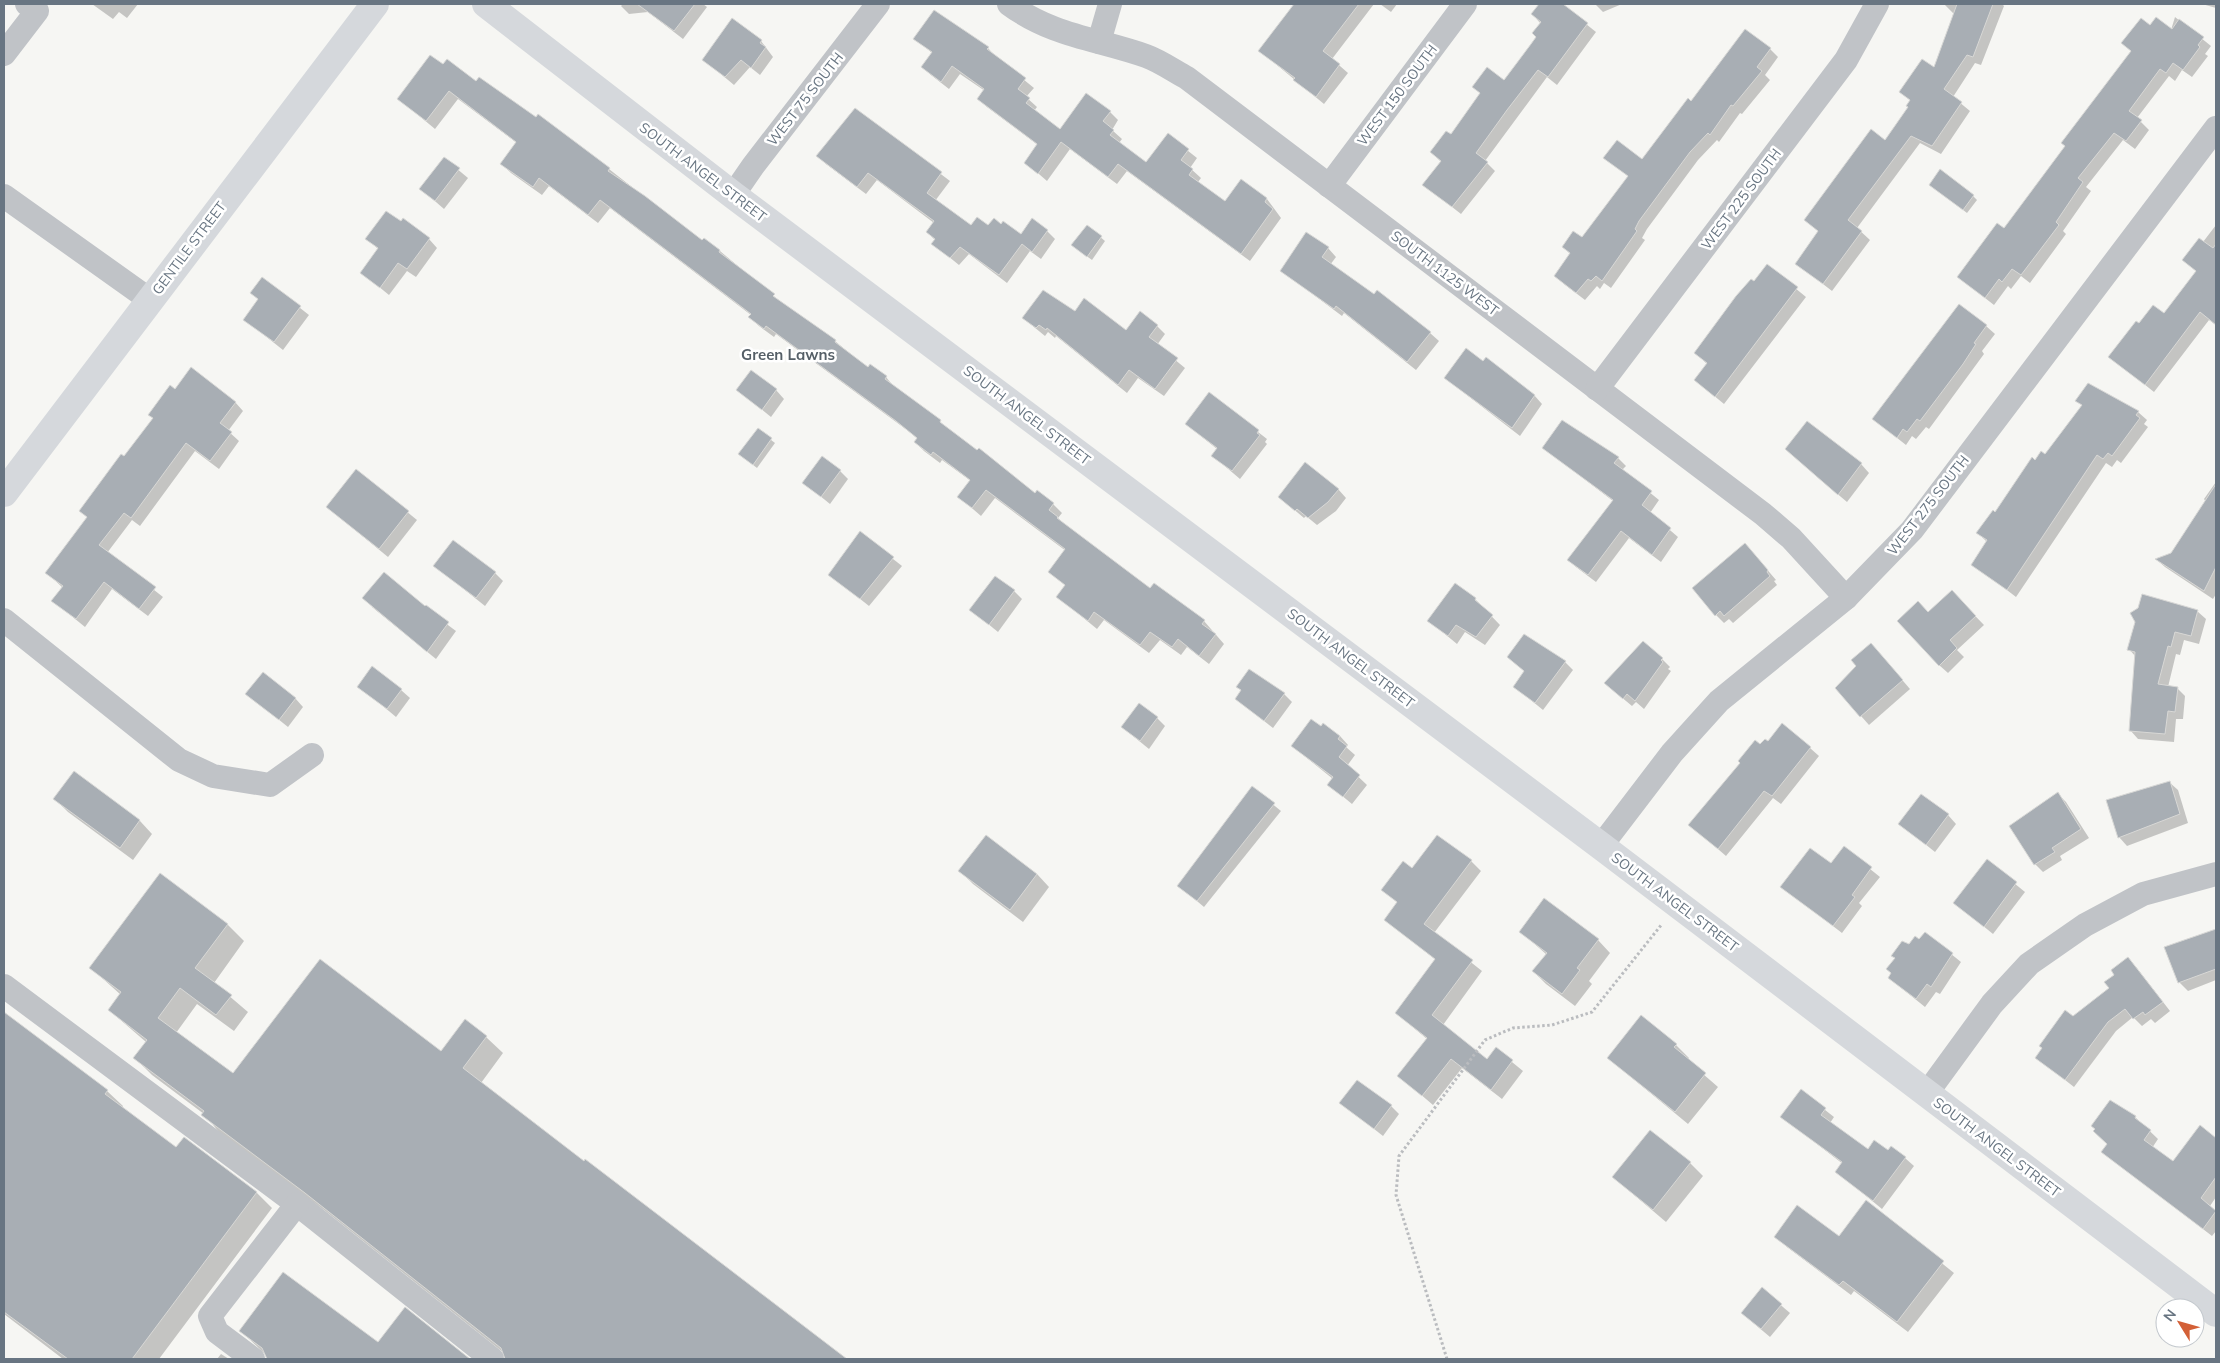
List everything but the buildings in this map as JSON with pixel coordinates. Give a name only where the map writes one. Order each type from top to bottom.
[{"type":"main road","name":"GENTILE STREET","points":[[4,493],[374,4]]},
{"type":"main road","name":"SOUTH ANGEL STREET","points":[[486,4],[733,195],[1678,904],[2216,1313]]},
{"type":"street","points":[[4,54],[37,11],[27,4]]},
{"type":"street","name":"WEST 75 SOUTH","points":[[733,195],[752,166],[878,4]]},
{"type":"street","name":"SOUTH 1125 WEST","points":[[1009,4],[1020,12],[1069,35],[1148,56],[1187,78],[1763,514],[1791,538],[1846,598]]},
{"type":"street","points":[[1098,42],[1110,4]]},
{"type":"street","name":"WEST 150 SOUTH","points":[[1329,186],[1464,4]]},
{"type":"street","name":"WEST 225 SOUTH","points":[[1597,389],[1846,60],[1877,4]]},
{"type":"street","name":"WEST 275 SOUTH","points":[[1601,846],[1672,753],[1719,701],[1846,598],[1912,530],[2216,128]]},
{"type":"street","points":[[4,196],[150,300]]},
{"type":"street","points":[[4,620],[179,760],[213,776],[270,785],[312,755]]},
{"type":"street","points":[[1927,1093],[1992,1004],[2030,964],[2084,925],[2144,894],[2216,874]]},
{"type":"street","points":[[4,986],[298,1204],[492,1359]]},
{"type":"street","points":[[253,1359],[217,1332],[210,1316],[298,1204]]},
{"type":"path","points":[[1447,1359],[1396,1196],[1399,1156],[1485,1040],[1513,1028],[1552,1025],[1592,1012],[1678,904]]},
{"type":"district","name":"Green Lawns","points":[[788,355]]}]
